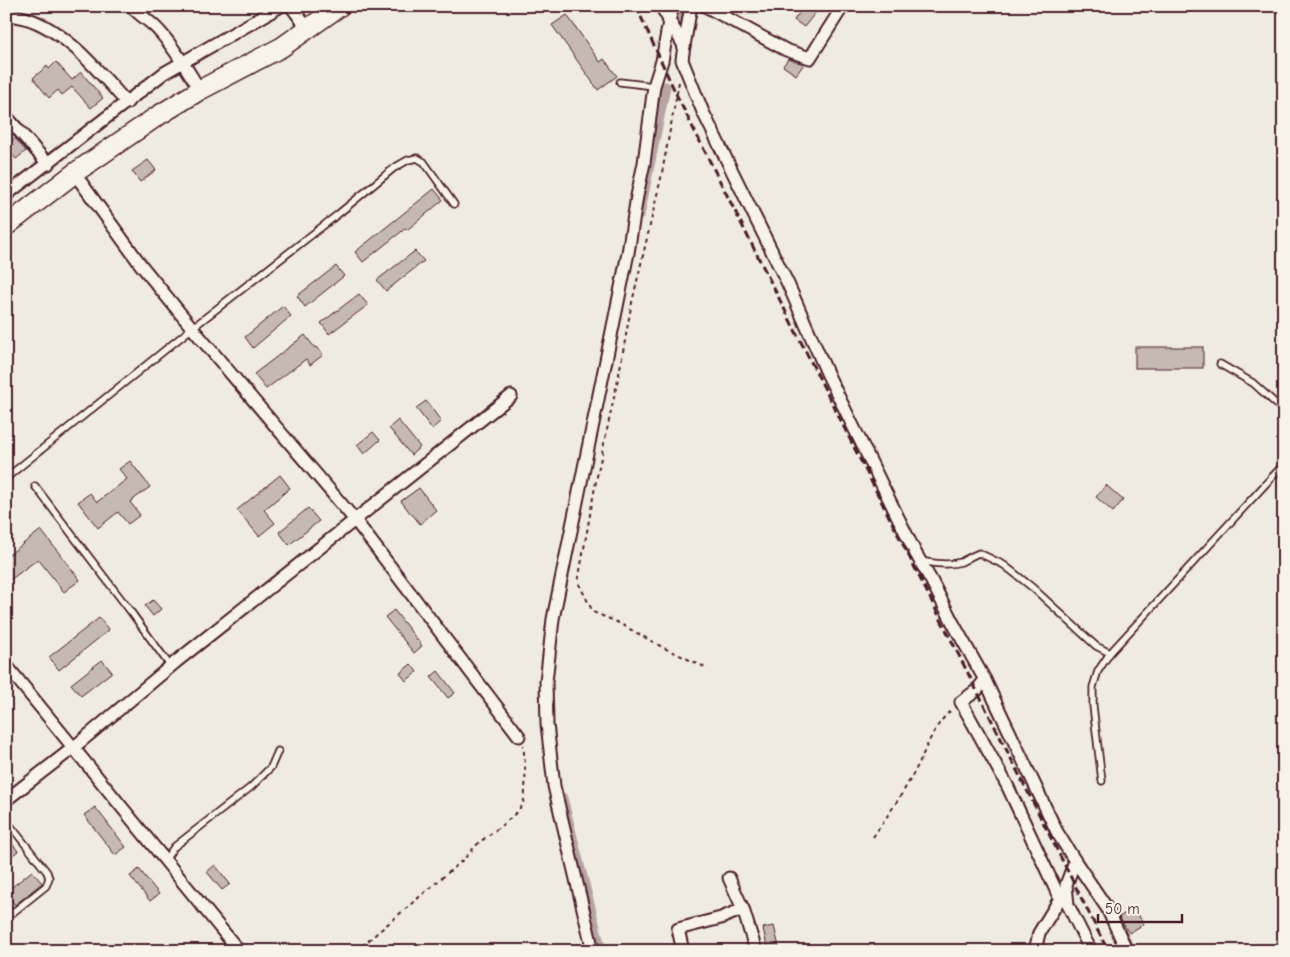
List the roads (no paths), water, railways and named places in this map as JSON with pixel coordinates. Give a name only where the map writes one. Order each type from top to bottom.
[{"type":"main road","points":[[6,226],[75,174],[156,117],[200,90],[282,47],[340,6]]},
{"type":"street","points":[[131,6],[160,31],[200,90]]},
{"type":"street","points":[[6,195],[164,74],[281,6]]},
{"type":"street","points":[[291,6],[308,29]]},
{"type":"street","points":[[661,6],[684,46]]},
{"type":"street","points":[[593,951],[554,786],[547,724],[546,682],[553,619],[628,253],[647,146],[654,86],[662,62],[668,21],[673,6]]},
{"type":"street","points":[[691,6],[682,60],[703,112],[788,284],[827,373],[920,561],[985,680],[1057,832],[1107,908],[1127,951]]},
{"type":"street","points":[[705,6],[786,50],[810,58],[843,6]]},
{"type":"street","points":[[6,14],[25,18],[40,24],[65,40],[84,57],[127,103]]},
{"type":"street","points":[[6,116],[48,164]]},
{"type":"street","points":[[75,174],[141,265],[355,520],[519,736]]},
{"type":"street","points":[[6,800],[511,396]]},
{"type":"street","points":[[6,665],[239,951]]},
{"type":"street","points":[[985,680],[977,690],[961,702],[1007,785],[1060,899]]},
{"type":"street","points":[[1036,951],[1039,933],[1060,899],[1075,861]]},
{"type":"street","points":[[729,878],[743,909],[756,951]]},
{"type":"street","points":[[1066,886],[1068,905],[1091,951]]},
{"type":"street","points":[[683,951],[675,925],[721,918],[743,909]]},
{"type":"lane","points":[[620,82],[654,86]]},
{"type":"lane","points":[[6,478],[394,168],[408,160],[417,158],[424,162],[454,204]]},
{"type":"lane","points":[[1220,364],[1252,383],[1284,411]]},
{"type":"lane","points":[[1102,781],[1093,706],[1093,687],[1098,671],[1110,653],[1284,464]]},
{"type":"lane","points":[[35,486],[171,667]]},
{"type":"lane","points":[[920,561],[956,563],[979,553],[1004,565],[1033,588],[1096,646],[1110,653]]},
{"type":"lane","points":[[165,860],[174,847],[251,787],[271,766],[278,751]]},
{"type":"lane","points":[[6,820],[47,872],[49,878],[46,886],[6,918]]},
{"type":"waterway","points":[[680,24],[683,6]]},
{"type":"waterway","points":[[639,215],[665,87]]},
{"type":"waterway","points":[[562,798],[601,951]]},
{"type":"railway","points":[[636,6],[677,96],[1108,951]]}]
